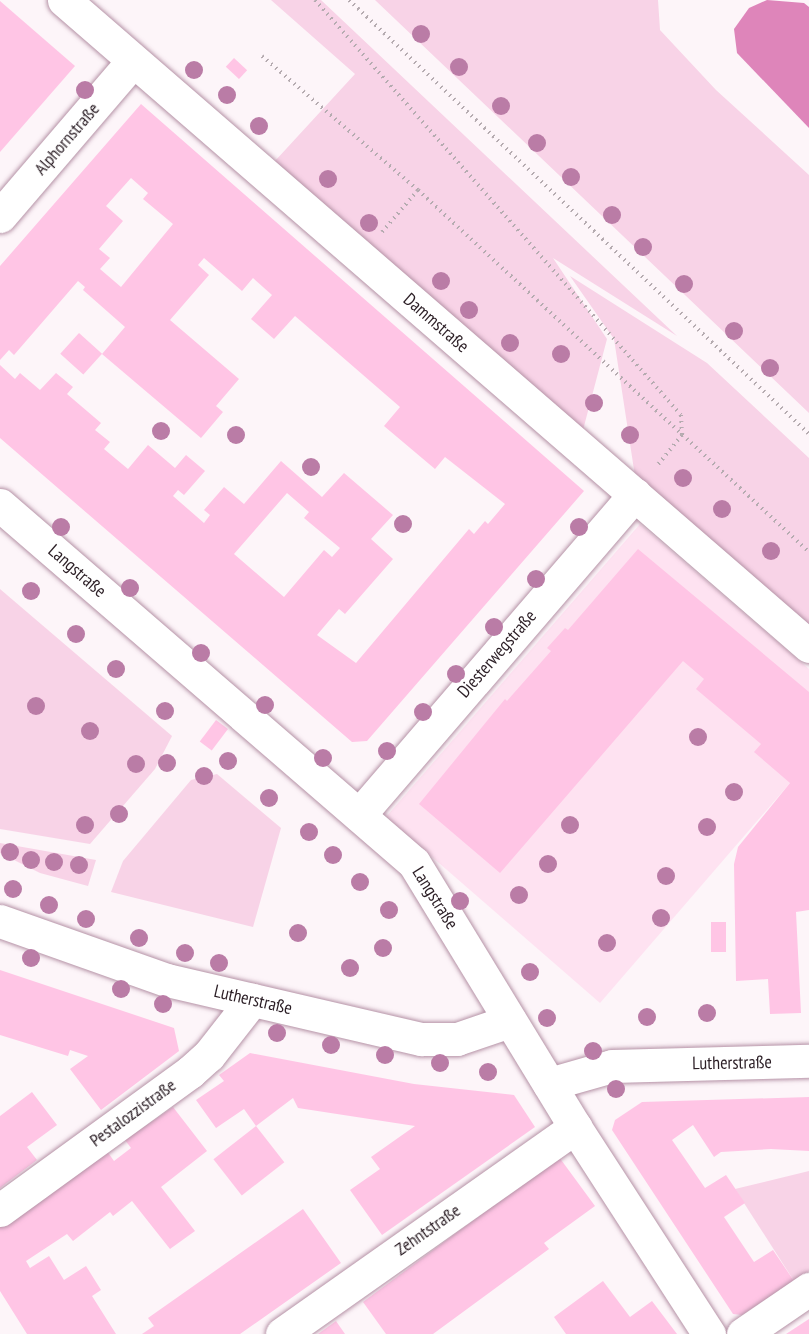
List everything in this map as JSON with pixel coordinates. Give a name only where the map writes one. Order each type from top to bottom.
[{"type":"street","name":"Dammstraße","points":[[64,0],[809,646]]},
{"type":"street","name":"Alphornstraße","points":[[0,216],[133,61]]},
{"type":"street","name":"Diesterwegstraße","points":[[358,815],[635,494]]},
{"type":"street","name":"Langstraße","points":[[0,505],[414,863],[575,1127],[709,1334]]},
{"type":"street","name":"Lutherstraße","points":[[0,921],[167,980],[421,1039],[457,1039],[510,1021]]},
{"type":"street","name":"Pestalozzistraße","points":[[0,1210],[190,1072],[209,1054],[252,1000]]},
{"type":"street","name":"Lutherstraße","points":[[549,1084],[612,1066],[809,1062]]},
{"type":"street","name":"Zehntstraße","points":[[282,1334],[575,1127]]},
{"type":"street","points":[[743,1334],[809,1289]]},
{"type":"path","points":[[315,0],[681,415],[681,435],[635,494]]},
{"type":"path","points":[[349,0],[809,434]]},
{"type":"path","points":[[262,56],[418,190],[809,552]]},
{"type":"path","points":[[361,258],[418,190]]},
{"type":"shaded area","points":[[271,0],[321,0],[677,336],[553,258],[607,339],[583,430],[275,161],[355,74]]},
{"type":"shaded area","points":[[375,0],[658,0],[660,30],[716,90],[809,175],[809,413]]},
{"type":"shaded area","points":[[767,0],[804,3],[809,7],[809,128],[737,53],[734,29],[749,8]]},
{"type":"shaded area","points":[[570,276],[707,363],[809,458],[809,660],[642,522],[614,339]]},
{"type":"shaded area","points":[[640,524],[809,669],[809,761],[600,1003],[386,817]]},
{"type":"shaded area","points":[[0,589],[172,736],[155,769],[90,844],[0,829]]},
{"type":"shaded area","points":[[217,774],[281,828],[253,927],[111,892],[123,861],[191,780]]},
{"type":"shaded area","points":[[0,843],[96,860],[88,886],[40,873],[0,853]]},
{"type":"shaded area","points":[[809,1171],[809,1271],[794,1281],[735,1189]]},
{"type":"building","points":[[0,1],[75,66],[0,152]]},
{"type":"building","points":[[234,58],[247,70],[239,79],[226,67]]},
{"type":"building","points":[[141,104],[584,491],[367,741],[352,742],[0,438],[0,365],[15,379],[20,373],[40,390],[56,373],[73,387],[67,394],[101,423],[95,430],[110,442],[104,449],[128,469],[148,445],[175,468],[186,455],[205,471],[184,495],[178,490],[173,496],[204,523],[210,515],[204,510],[224,487],[244,504],[281,461],[322,497],[344,473],[393,515],[371,539],[393,559],[345,614],[339,609],[317,635],[356,663],[469,529],[474,534],[485,521],[488,524],[505,504],[445,457],[435,469],[384,426],[400,407],[295,316],[274,339],[251,319],[272,295],[253,278],[242,291],[204,258],[198,265],[209,275],[170,320],[239,379],[216,406],[223,412],[201,438],[102,354],[125,327],[83,290],[85,287],[78,281],[14,355],[9,350],[0,360],[0,266]],"holes":[[[131,178],[148,193],[143,199],[173,224],[121,287],[100,269],[110,258],[99,249],[123,221],[106,206]],[[287,493],[309,512],[304,518],[340,548],[332,557],[324,550],[284,597],[234,554]]]},
{"type":"building","points":[[79,333],[102,354],[83,375],[60,354]]},
{"type":"building","points":[[638,549],[809,692],[809,910],[796,912],[801,1013],[770,1014],[768,979],[736,981],[734,864],[738,847],[790,783],[754,752],[761,744],[696,689],[704,679],[683,661],[500,873],[419,804],[505,699],[507,701],[551,651],[547,648],[565,628],[568,630]]},
{"type":"building","points":[[216,720],[228,729],[212,751],[200,742]]},
{"type":"building","points":[[711,922],[726,922],[726,952],[711,952]]},
{"type":"building","points":[[0,970],[174,1028],[179,1051],[101,1110],[70,1069],[88,1056],[70,1050],[68,1056],[0,1035]]},
{"type":"building","points":[[250,1053],[414,1084],[514,1095],[535,1127],[382,1235],[350,1190],[380,1169],[371,1157],[415,1126],[298,1108],[293,1098],[256,1126],[244,1109],[216,1128],[196,1100],[224,1081],[219,1075]]},
{"type":"building","points":[[32,1092],[57,1125],[27,1147],[37,1160],[0,1188],[0,1116]]},
{"type":"building","points":[[809,1097],[809,1151],[771,1149],[721,1152],[714,1157],[693,1125],[672,1140],[705,1188],[726,1175],[745,1203],[724,1217],[754,1262],[773,1250],[794,1281],[742,1315],[733,1314],[612,1130],[615,1120],[642,1102]]},
{"type":"building","points":[[173,1107],[207,1151],[161,1187],[195,1231],[170,1249],[132,1201],[113,1216],[110,1212],[73,1241],[67,1234],[26,1261],[30,1268],[49,1256],[64,1280],[86,1266],[101,1290],[92,1296],[116,1334],[27,1334],[0,1291],[0,1227],[104,1147],[114,1161],[131,1148],[125,1140]]},
{"type":"building","points":[[256,1126],[284,1162],[242,1195],[213,1159]]},
{"type":"building","points":[[559,1157],[595,1206],[544,1243],[549,1249],[433,1334],[386,1334],[363,1302]]},
{"type":"building","points":[[303,1209],[341,1263],[240,1334],[142,1334],[154,1326],[148,1318]]},
{"type":"building","points":[[603,1281],[630,1317],[652,1301],[677,1334],[566,1334],[554,1317]]},
{"type":"building","points":[[809,1319],[809,1334],[786,1334]]},
{"type":"building","points":[[336,1321],[345,1334],[318,1334]]}]
